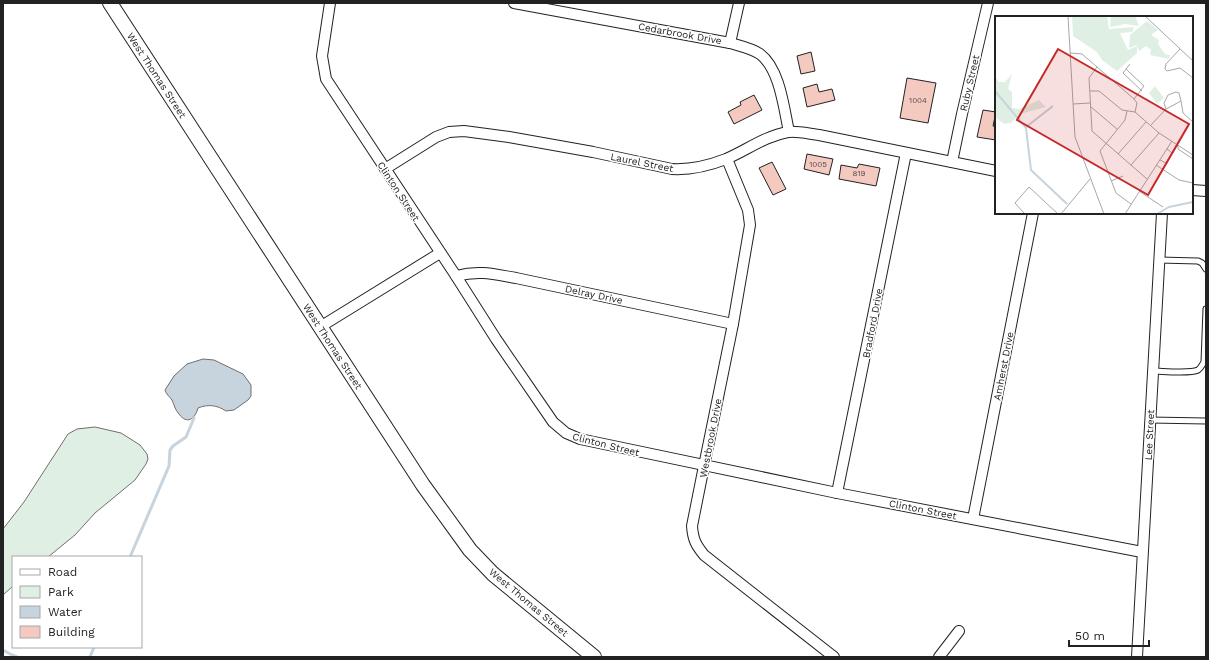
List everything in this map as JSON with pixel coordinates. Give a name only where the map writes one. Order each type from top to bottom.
[{"type":"street","name":"West Thomas Street","points":[[110,3],[320,327],[424,485],[470,550],[493,574],[594,657]]},
{"type":"street","name":"Clinton Street","points":[[330,3],[322,56],[326,79],[496,339],[553,422],[566,433],[580,439],[704,466],[1142,552]]},
{"type":"street","name":"Cedarbrook Drive","points":[[514,3],[730,43],[751,49],[760,54],[766,60],[775,75],[779,85],[789,132]]},
{"type":"street","points":[[730,43],[739,3]]},
{"type":"street","name":"Ruby Street","points":[[952,162],[988,3]]},
{"type":"street","name":"Laurel Street","points":[[385,169],[436,137],[448,132],[464,131],[509,137],[593,152],[672,169],[685,170],[701,168],[727,159],[766,139],[789,132],[819,135],[995,171]]},
{"type":"street","name":"Bradford Drive","points":[[837,493],[906,153]]},
{"type":"street","name":"Westbrook Drive","points":[[727,159],[748,210],[750,225],[733,324],[692,526],[693,537],[697,546],[704,555],[834,657]]},
{"type":"street","points":[[1193,190],[1206,191]]},
{"type":"street","name":"Amherst Drive","points":[[973,519],[1033,214]]},
{"type":"street","name":"Lee Street","points":[[1137,657],[1162,214]]},
{"type":"street","points":[[320,327],[440,253]]},
{"type":"street","name":"Delray Drive","points":[[456,276],[482,272],[733,324]]},
{"type":"street","points":[[939,657],[959,631]]},
{"type":"lane","points":[[1159,260],[1198,261],[1202,263],[1206,269]]},
{"type":"lane","points":[[1153,370],[1190,372],[1202,366],[1204,362],[1206,309]]},
{"type":"lane","points":[[1150,420],[1206,421]]},
{"type":"green space","points":[[95,427],[121,433],[140,445],[147,454],[148,459],[146,464],[135,480],[95,513],[75,535],[49,556],[12,556],[12,587],[3,595],[3,529],[24,502],[68,434],[77,429]]},
{"type":"water","points":[[203,359],[214,360],[243,374],[251,385],[251,396],[234,410],[226,411],[216,406],[205,406],[198,408],[193,418],[188,420],[182,417],[178,412],[165,390],[174,376],[187,364]]},
{"type":"building","points":[[811,52],[815,71],[801,74],[797,56]]},
{"type":"building","points":[[907,78],[936,83],[928,123],[900,118]]},
{"type":"building","points":[[817,84],[819,92],[832,89],[835,100],[807,107],[803,88]]},
{"type":"building","points":[[754,95],[762,110],[734,124],[728,112],[741,105],[740,102]]},
{"type":"building","points":[[983,110],[995,112],[993,126],[995,127],[995,140],[977,137]]},
{"type":"building","points":[[807,154],[833,159],[829,175],[804,169]]},
{"type":"building","points":[[772,162],[786,189],[773,195],[759,168]]},
{"type":"building","points":[[859,164],[880,168],[876,186],[839,179],[841,165],[857,168]]},
{"type":"waterway","points":[[130,556],[169,466],[170,450],[173,446],[186,437],[194,418]]},
{"type":"waterway","points":[[90,657],[94,648]]},
{"type":"waterway","points":[[3,650],[17,657]]}]
